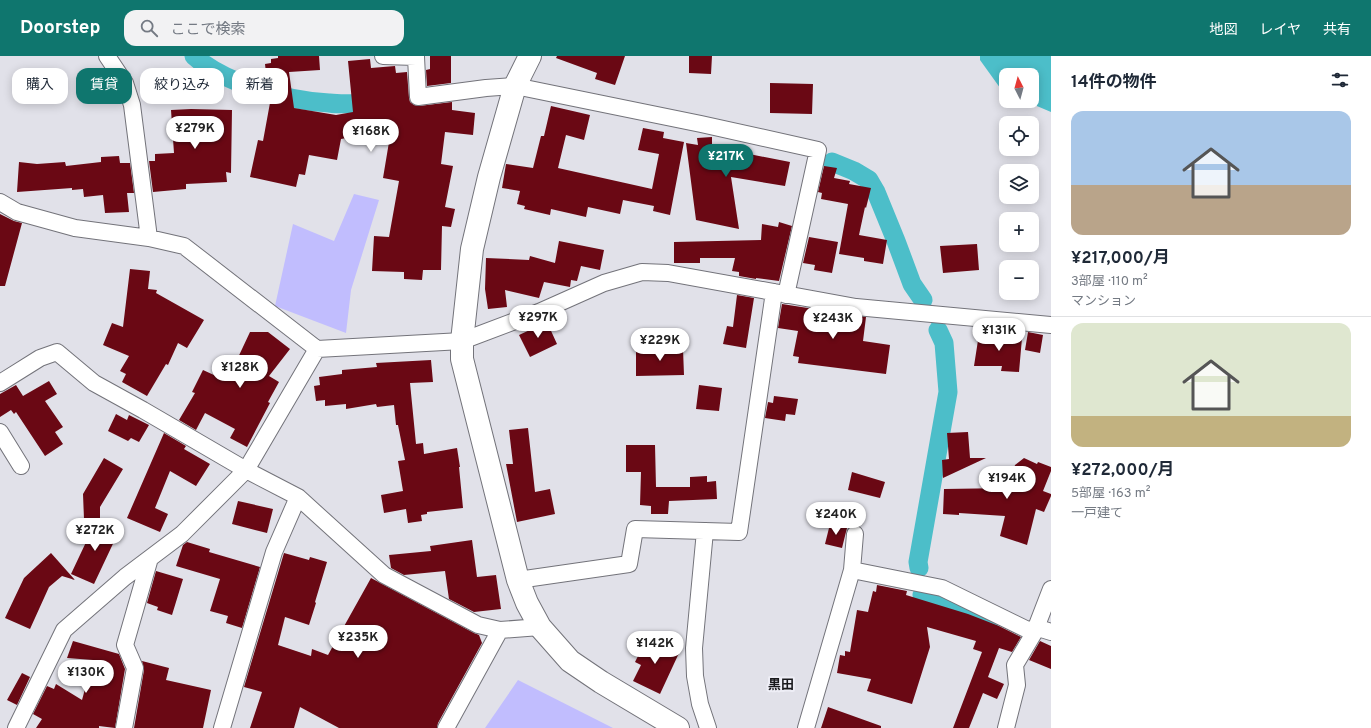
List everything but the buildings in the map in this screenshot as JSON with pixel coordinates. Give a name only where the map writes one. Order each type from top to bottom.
[{"type":"street","points":[[107,56],[125,83],[132,105],[149,238]]},
{"type":"street","points":[[385,56],[416,57],[418,97],[486,88],[515,86],[701,124],[818,150],[780,293],[739,532],[635,529],[629,564],[518,580]]},
{"type":"street","points":[[530,56],[515,86],[489,177],[472,249],[462,340],[462,359],[518,580],[527,603],[540,627],[570,661],[601,682],[678,728]]},
{"type":"street","points":[[0,202],[17,212],[75,228],[149,238],[184,246],[317,349],[462,340],[539,312],[604,283],[642,272],[668,273],[856,307],[1051,325]]},
{"type":"street","points":[[16,728],[64,630],[125,577],[182,534],[246,470],[317,349]]},
{"type":"street","points":[[0,383],[40,358],[57,352],[94,383],[246,470],[298,497],[384,575],[478,625],[500,630],[540,627]]},
{"type":"street","points":[[0,432],[21,466]]},
{"type":"street","points":[[222,728],[274,552],[298,497]]},
{"type":"street","points":[[705,531],[694,648],[695,676],[700,704],[708,728]]},
{"type":"street","points":[[806,728],[852,570],[855,534]]},
{"type":"street","points":[[124,728],[134,668],[125,645],[130,633],[150,558]]},
{"type":"street","points":[[852,570],[942,588],[1035,630],[1051,632]]},
{"type":"street","points":[[1006,728],[1017,685],[1015,665],[1035,630],[1051,589]]},
{"type":"street","points":[[446,728],[500,630]]},
{"type":"shaded area","points":[[354,194],[379,200],[351,290],[346,333],[275,306],[293,224],[334,241]]},
{"type":"shaded area","points":[[518,680],[613,728],[485,728]]},
{"type":"water","points":[[980,56],[1051,56],[1051,112],[1039,107],[1039,68],[999,68],[999,86],[980,60]]},
{"type":"waterway","points":[[194,56],[222,75],[240,83],[276,95],[313,102],[335,104],[378,103]]},
{"type":"waterway","points":[[832,162],[854,171],[869,180],[876,192],[912,284],[923,300]]},
{"type":"waterway","points":[[919,568],[918,562],[948,392],[944,343],[938,330]]},
{"type":"waterway","points":[[922,595],[962,607],[991,619]]},
{"type":"district","name":"黒田","points":[[781,686]]}]
